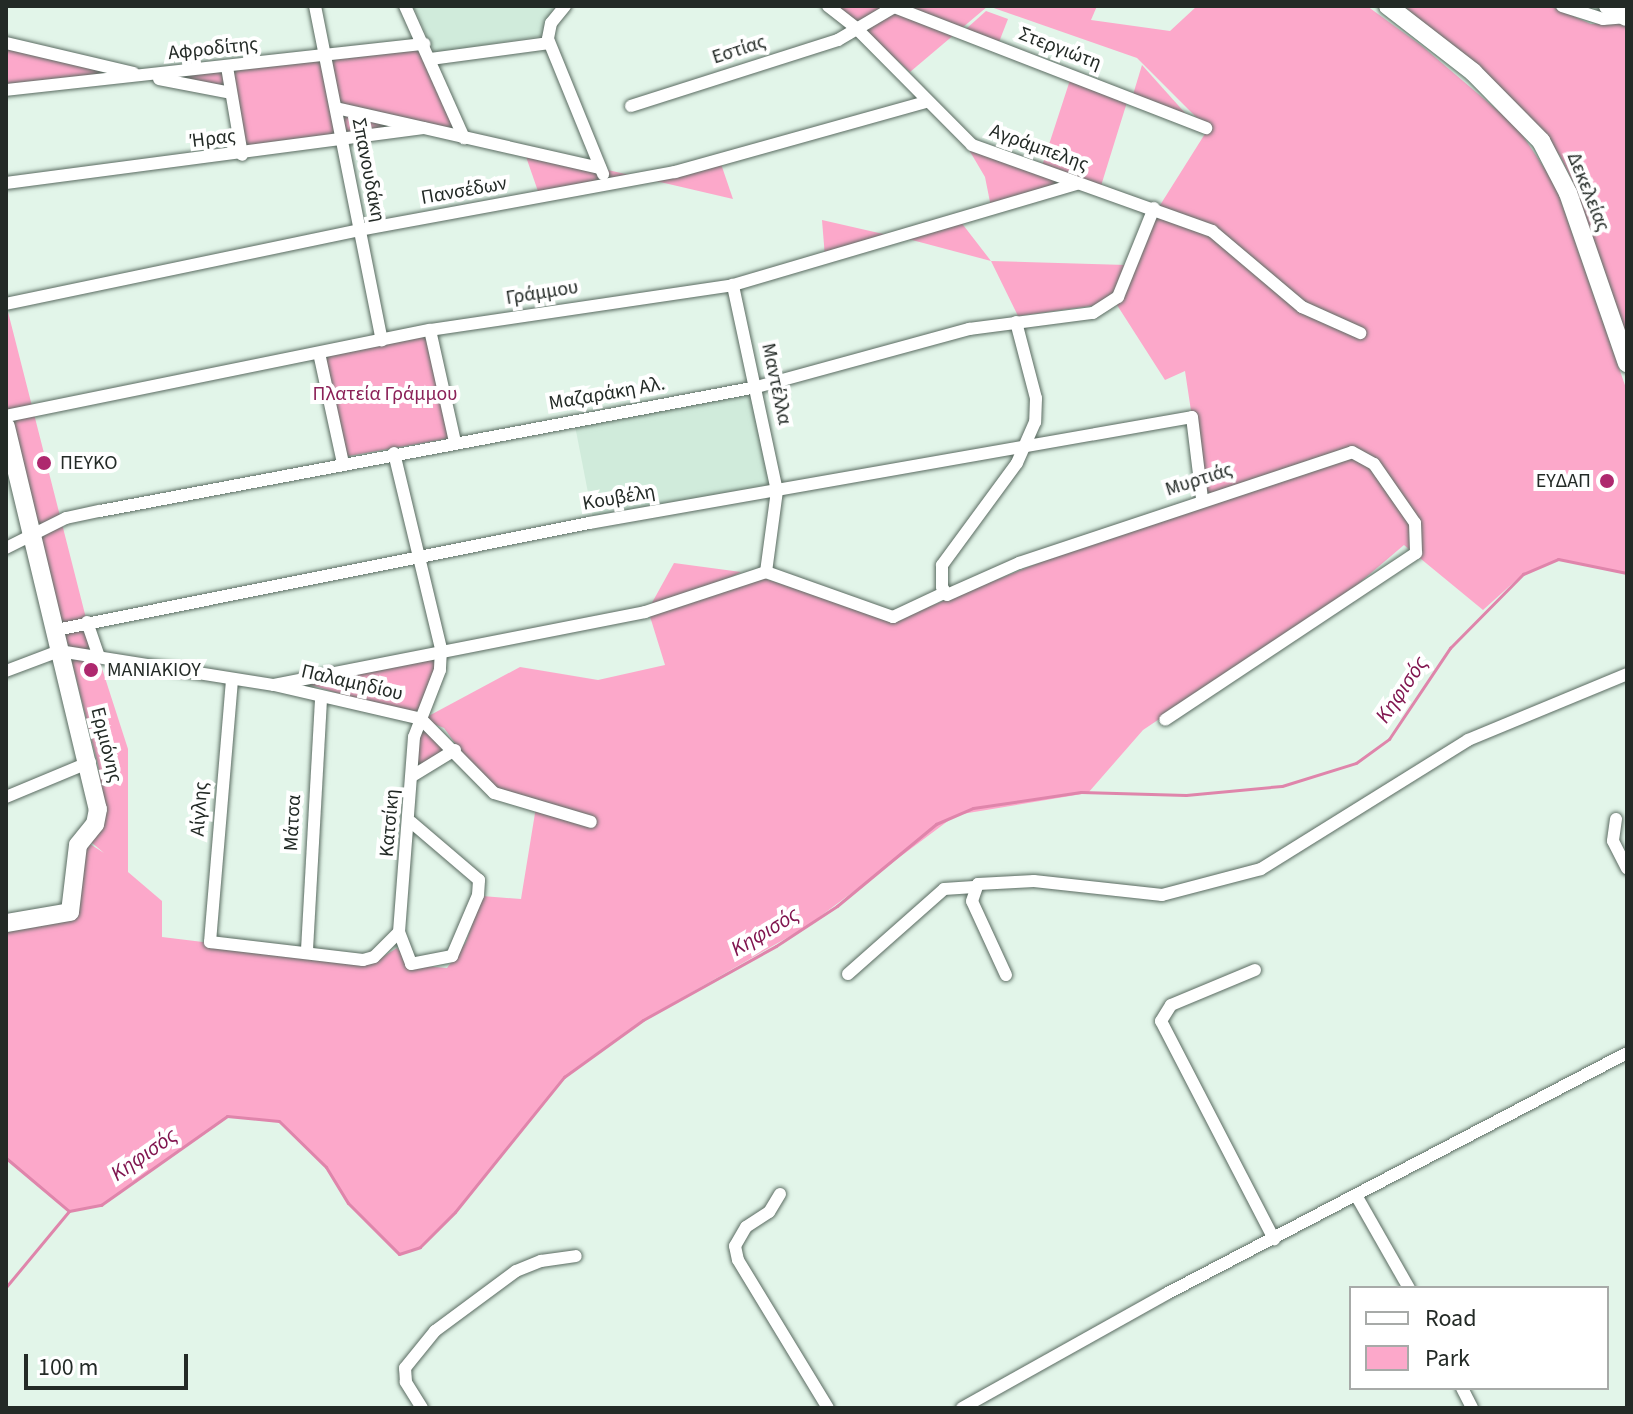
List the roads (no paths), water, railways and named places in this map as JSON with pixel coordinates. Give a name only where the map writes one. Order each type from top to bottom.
[{"type":"street","name":"Σπανουδάκη","points":[[315,6],[328,58],[382,340]]},
{"type":"street","points":[[405,6],[464,138]]},
{"type":"street","name":"Αγράμπελης","points":[[828,6],[857,29],[925,102],[984,151],[1192,222],[1225,238],[1302,307],[1360,333]]},
{"type":"street","name":"Δεκελείας","points":[[1388,6],[1473,72],[1541,141],[1568,193],[1627,363]]},
{"type":"street","points":[[1562,6],[1603,19],[1626,17]]},
{"type":"street","points":[[1608,6],[1626,17]]},
{"type":"street","points":[[561,8],[550,27],[549,43],[607,185]]},
{"type":"street","name":"Στεργιώτη","points":[[857,29],[889,9],[900,8],[1206,128]]},
{"type":"street","name":"Εστίας","points":[[631,106],[823,46],[857,29]]},
{"type":"street","points":[[6,43],[231,93]]},
{"type":"street","points":[[431,59],[549,43]]},
{"type":"street","name":"Αφροδίτης","points":[[6,90],[328,58],[424,44]]},
{"type":"street","points":[[227,67],[242,155]]},
{"type":"street","name":"Πανσέδων","points":[[6,304],[359,230],[690,169],[925,102]]},
{"type":"street","name":"Ήρας","points":[[336,108],[600,168]]},
{"type":"street","name":"Ήρας","points":[[6,183],[242,155],[423,128]]},
{"type":"street","name":"Γράμμου","points":[[6,416],[430,330],[733,285],[1076,184]]},
{"type":"street","name":"Μαζαράκη Αλ.","points":[[6,548],[31,534],[77,516],[394,453],[757,387],[969,329],[1093,313],[1113,303],[1154,208]]},
{"type":"street","name":"Μαντέλλα","points":[[733,285],[777,491],[766,572]]},
{"type":"street","points":[[944,593],[942,565],[1027,446],[1036,398],[1016,322]]},
{"type":"street","points":[[430,330],[455,442]]},
{"type":"street","points":[[319,353],[343,463]]},
{"type":"street","name":"Κουβέλη","points":[[56,630],[777,491],[1192,417],[1202,499]]},
{"type":"street","name":"Ερμιόνης","points":[[6,427],[59,651],[90,762],[98,809],[95,824],[78,845],[72,909],[63,916],[6,923]]},
{"type":"street","name":"Παλαμηδίου","points":[[6,671],[59,651],[274,685],[421,719],[440,670],[441,649],[416,559],[394,453]]},
{"type":"street","name":"Μυρτιάς","points":[[766,572],[893,617],[944,593],[1202,499],[1359,453],[1374,464],[1415,523],[1418,547],[1383,578],[1165,720]]},
{"type":"street","points":[[274,685],[441,649],[656,609],[766,572]]},
{"type":"street","points":[[87,622],[99,657]]},
{"type":"street","points":[[848,974],[944,889],[1006,880],[1113,886],[1162,895],[1261,869],[1468,740],[1627,674]]},
{"type":"street","name":"Αίγλης","points":[[232,680],[210,942],[307,950]]},
{"type":"street","name":"Μάτσα","points":[[307,950],[321,698]]},
{"type":"street","points":[[421,719],[455,750],[494,793],[591,822]]},
{"type":"street","name":"Κατσίκη","points":[[399,932],[411,822],[414,737],[421,719]]},
{"type":"street","points":[[414,775],[455,750]]},
{"type":"street","points":[[6,797],[90,762]]},
{"type":"street","points":[[1616,819],[1613,841],[1627,869]]},
{"type":"street","points":[[307,950],[370,959],[399,932],[411,964],[452,956],[480,886],[475,874],[411,822]]},
{"type":"street","points":[[974,887],[974,908],[1006,975]]},
{"type":"street","points":[[1255,970],[1171,1005],[1161,1021],[1274,1239]]},
{"type":"street","points":[[962,1408],[1627,1053]]},
{"type":"street","points":[[780,1194],[769,1212],[738,1236],[738,1260],[828,1408]]},
{"type":"street","points":[[1357,1197],[1408,1286]]},
{"type":"street","points":[[422,1408],[406,1382],[405,1368],[435,1331],[516,1271],[576,1256]]},
{"type":"street","points":[[1463,1390],[1472,1408]]},
{"type":"waterway","name":"Κηφισός","points":[[6,1158],[69,1211],[101,1205],[227,1116],[279,1121],[326,1167],[348,1203],[399,1254],[420,1247],[455,1212],[564,1077],[643,1020],[776,946],[837,906],[936,824],[973,808],[1081,792],[1186,795],[1282,786],[1356,763],[1389,739],[1450,648],[1523,574],[1558,559],[1627,573]]},
{"type":"waterway","points":[[6,1287],[69,1211]]},
{"type":"place","name":"ΠΕΥΚΟ","points":[[44,463]]},
{"type":"place","name":"ΕΥΔΑΠ","points":[[1607,481]]},
{"type":"place","name":"ΜΑΝΙΑΚΙΟΥ","points":[[91,670]]},
{"type":"park label","name":"Πλατεία Γράμμου","points":[[385,394]]}]
